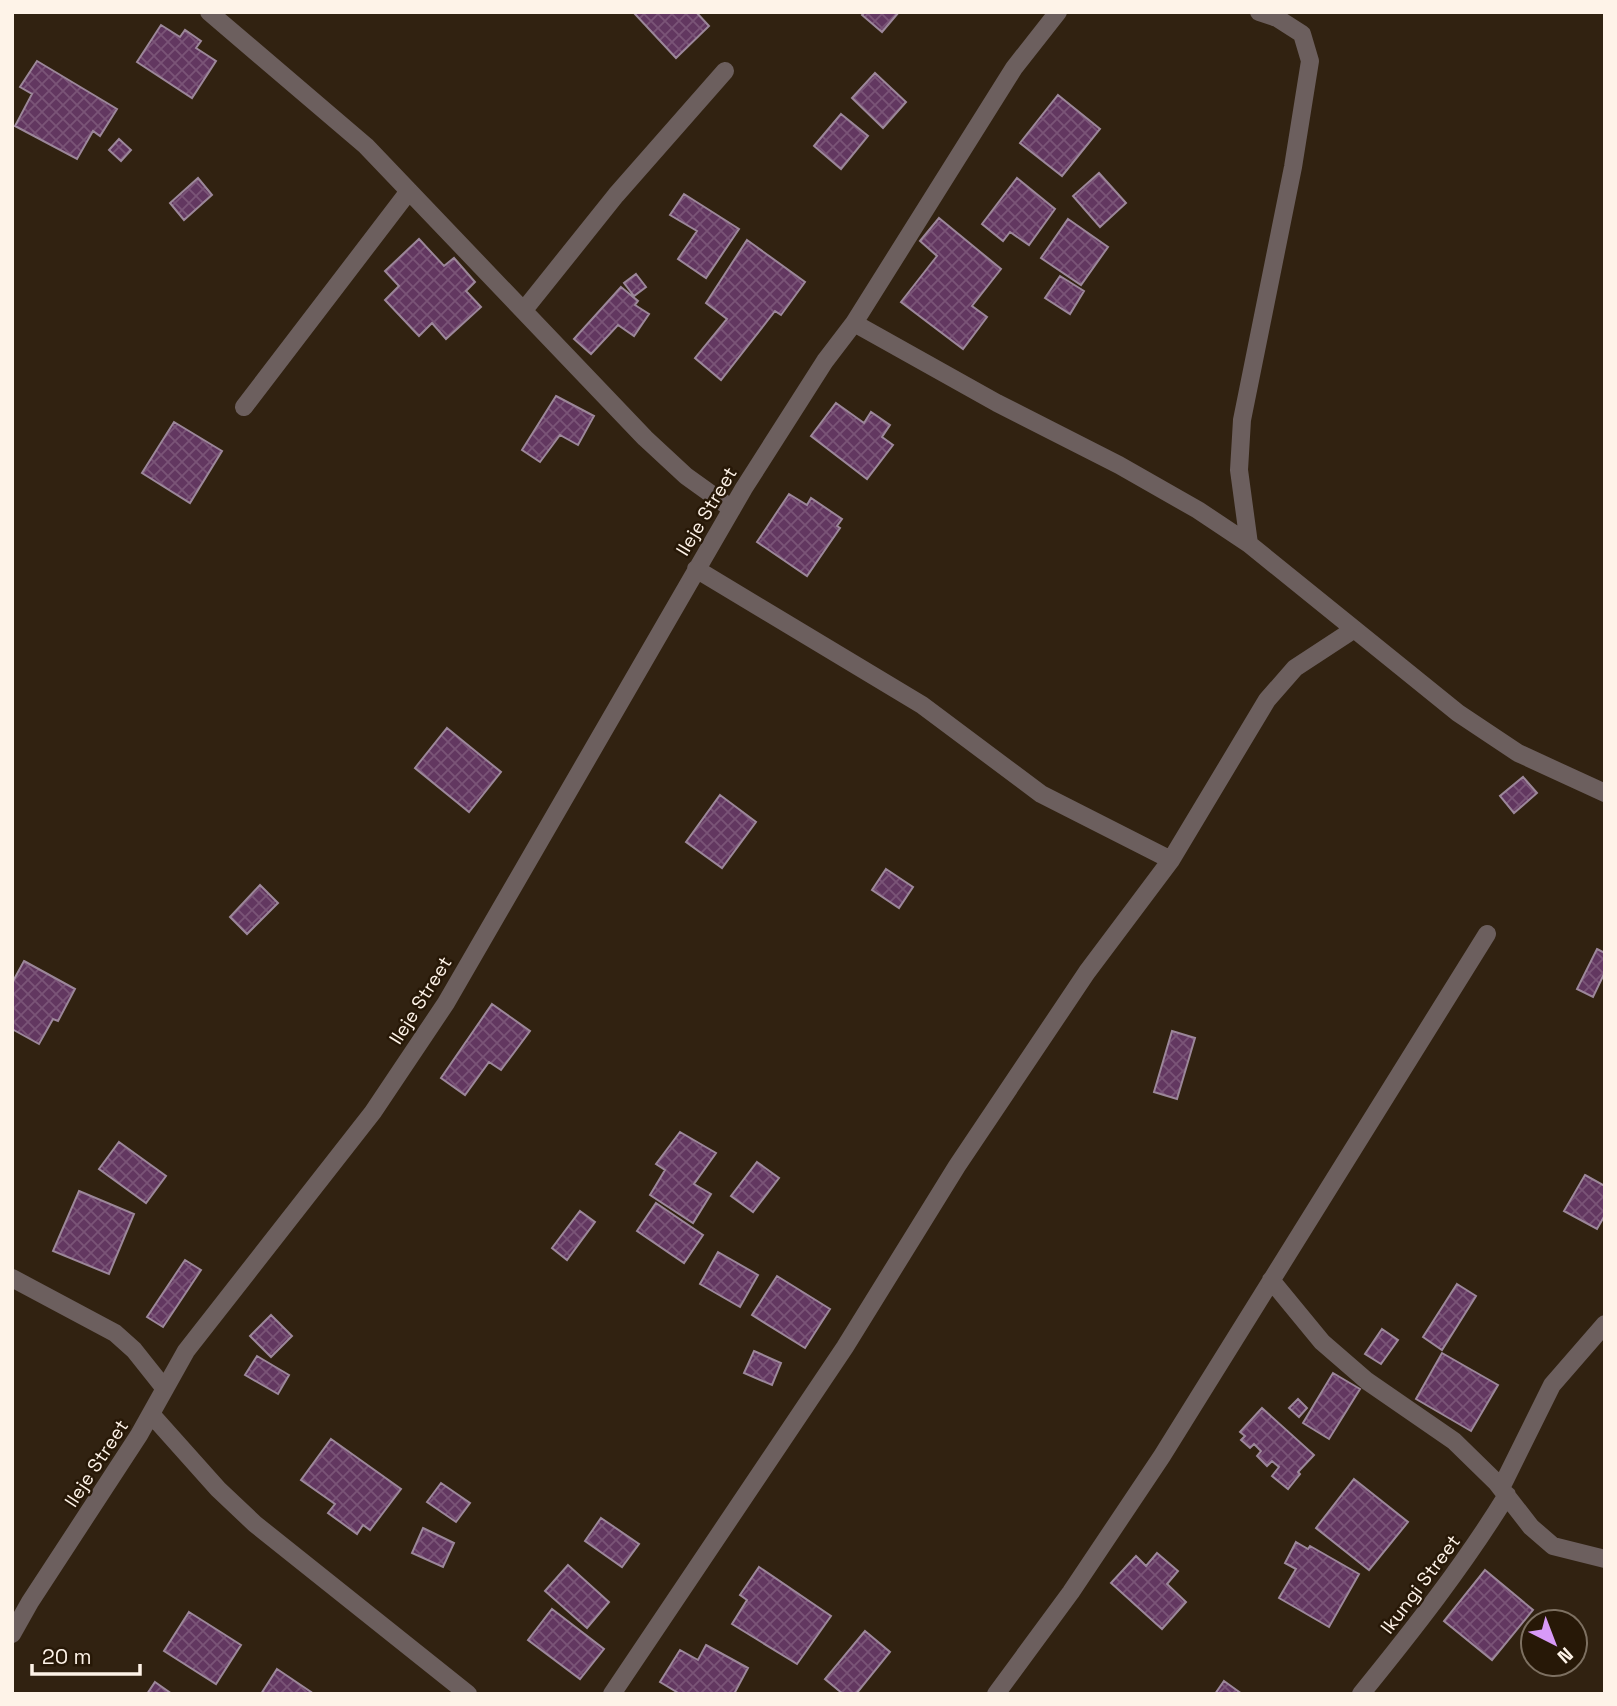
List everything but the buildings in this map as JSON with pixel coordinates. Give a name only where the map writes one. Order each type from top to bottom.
[{"type":"street","points":[[209,12],[366,146],[645,438],[685,476],[732,509]]},
{"type":"street","name":"Ileje Street","points":[[12,1634],[151,1414],[186,1351],[373,1112],[446,1003],[732,509],[825,361],[854,323],[1014,68],[1058,12]]},
{"type":"street","points":[[1249,544],[1239,470],[1242,420],[1301,126],[1310,61],[1302,34],[1278,18],[1259,12]]},
{"type":"street","points":[[524,310],[581,238],[725,71]]},
{"type":"street","points":[[244,407],[409,191]]},
{"type":"street","points":[[854,323],[997,403],[1119,465],[1249,544],[1458,713],[1518,752],[1605,793]]},
{"type":"street","points":[[696,569],[922,705],[1041,794],[1171,860]]},
{"type":"street","points":[[612,1694],[845,1347],[957,1166],[1066,1003],[1171,860],[1279,682],[1323,648],[1353,630]]},
{"type":"street","points":[[996,1694],[1071,1592],[1161,1457],[1487,934]]},
{"type":"street","points":[[12,1278],[115,1333],[141,1358],[165,1389]]},
{"type":"street","points":[[1272,1280],[1322,1342],[1367,1381],[1454,1441],[1504,1492],[1531,1527],[1553,1546],[1605,1559]]},
{"type":"street","name":"Ikungi Street","points":[[1362,1694],[1483,1534],[1552,1385],[1602,1334]]},
{"type":"street","points":[[151,1414],[218,1489],[255,1524],[468,1694]]}]
